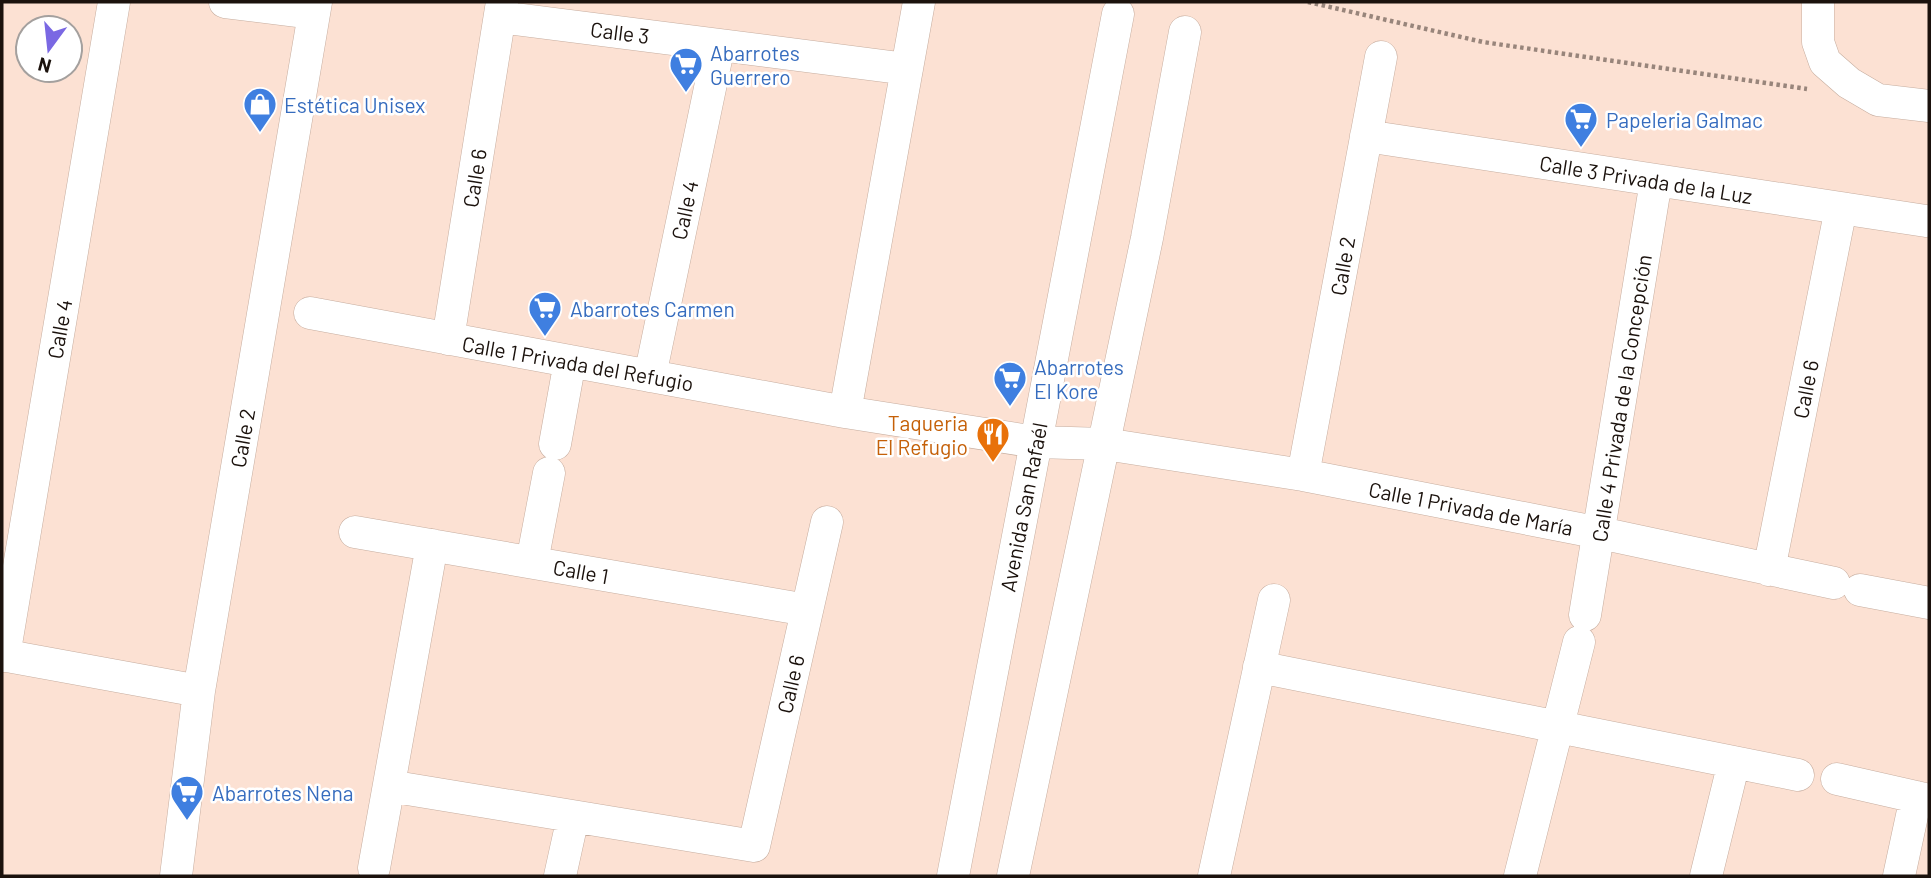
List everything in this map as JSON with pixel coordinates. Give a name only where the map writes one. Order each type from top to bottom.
[{"type":"street","name":"Calle 4","points":[[3,656],[114,2]]},
{"type":"street","points":[[225,2],[315,8]]},
{"type":"street","points":[[845,412],[919,2]]},
{"type":"street","points":[[1818,2],[1818,42],[1825,62],[1849,83],[1878,100],[1929,106]]},
{"type":"street","name":"Calle 2","points":[[176,876],[199,691],[315,8]]},
{"type":"street","name":"Calle 3","points":[[501,9],[719,45],[907,69]]},
{"type":"street","name":"Calle 6","points":[[447,339],[501,9]]},
{"type":"street","name":"Avenida San Rafaél","points":[[953,876],[1118,14]]},
{"type":"street","points":[[1013,876],[1147,238],[1185,32]]},
{"type":"street","name":"Calle 4","points":[[650,376],[719,45]]},
{"type":"street","name":"Calle 2","points":[[1303,475],[1381,57]]},
{"type":"street","name":"Calle 3 Privada de la Luz","points":[[1366,136],[1926,221]]},
{"type":"street","name":"Calle 4 Privada de la Concepción","points":[[1520,876],[1582,628],[1600,533],[1656,181]]},
{"type":"street","name":"Calle 6","points":[[1769,570],[1841,208]]},
{"type":"street","name":"Calle 1 Privada del Refugio","points":[[310,313],[845,412],[1036,442]]},
{"type":"street","points":[[533,562],[570,361]]},
{"type":"street","name":"Calle 1 Privada de María","points":[[1036,442],[1105,444],[1303,475],[1600,533],[1929,603]]},
{"type":"street","name":"Calle 6","points":[[573,817],[754,846],[827,522]]},
{"type":"street","name":"Calle 1","points":[[355,532],[807,610]]},
{"type":"street","points":[[374,868],[432,545]]},
{"type":"street","points":[[1214,876],[1274,600]]},
{"type":"street","points":[[3,656],[199,691]]},
{"type":"street","points":[[1259,667],[1798,775]]},
{"type":"street","points":[[1706,876],[1734,762]]},
{"type":"street","points":[[1837,779],[1923,799],[1899,876]]},
{"type":"street","points":[[389,786],[573,817],[560,876]]},
{"type":"path","points":[[1308,2],[1483,42],[1810,90]]},
{"type":"place","name":"Abarrotes Guerrero","points":[[686,94]]},
{"type":"place","name":"Estética Unisex","points":[[260,134]]},
{"type":"place","name":"Papeleria Galmac","points":[[1581,149]]},
{"type":"place","name":"Abarrotes Carmen","points":[[545,338]]},
{"type":"place","name":"Abarrotes El Kore","points":[[1010,408]]},
{"type":"place","name":"Taqueria El Refugio","points":[[993,464]]},
{"type":"place","name":"Abarrotes Nena","points":[[187,822]]}]
